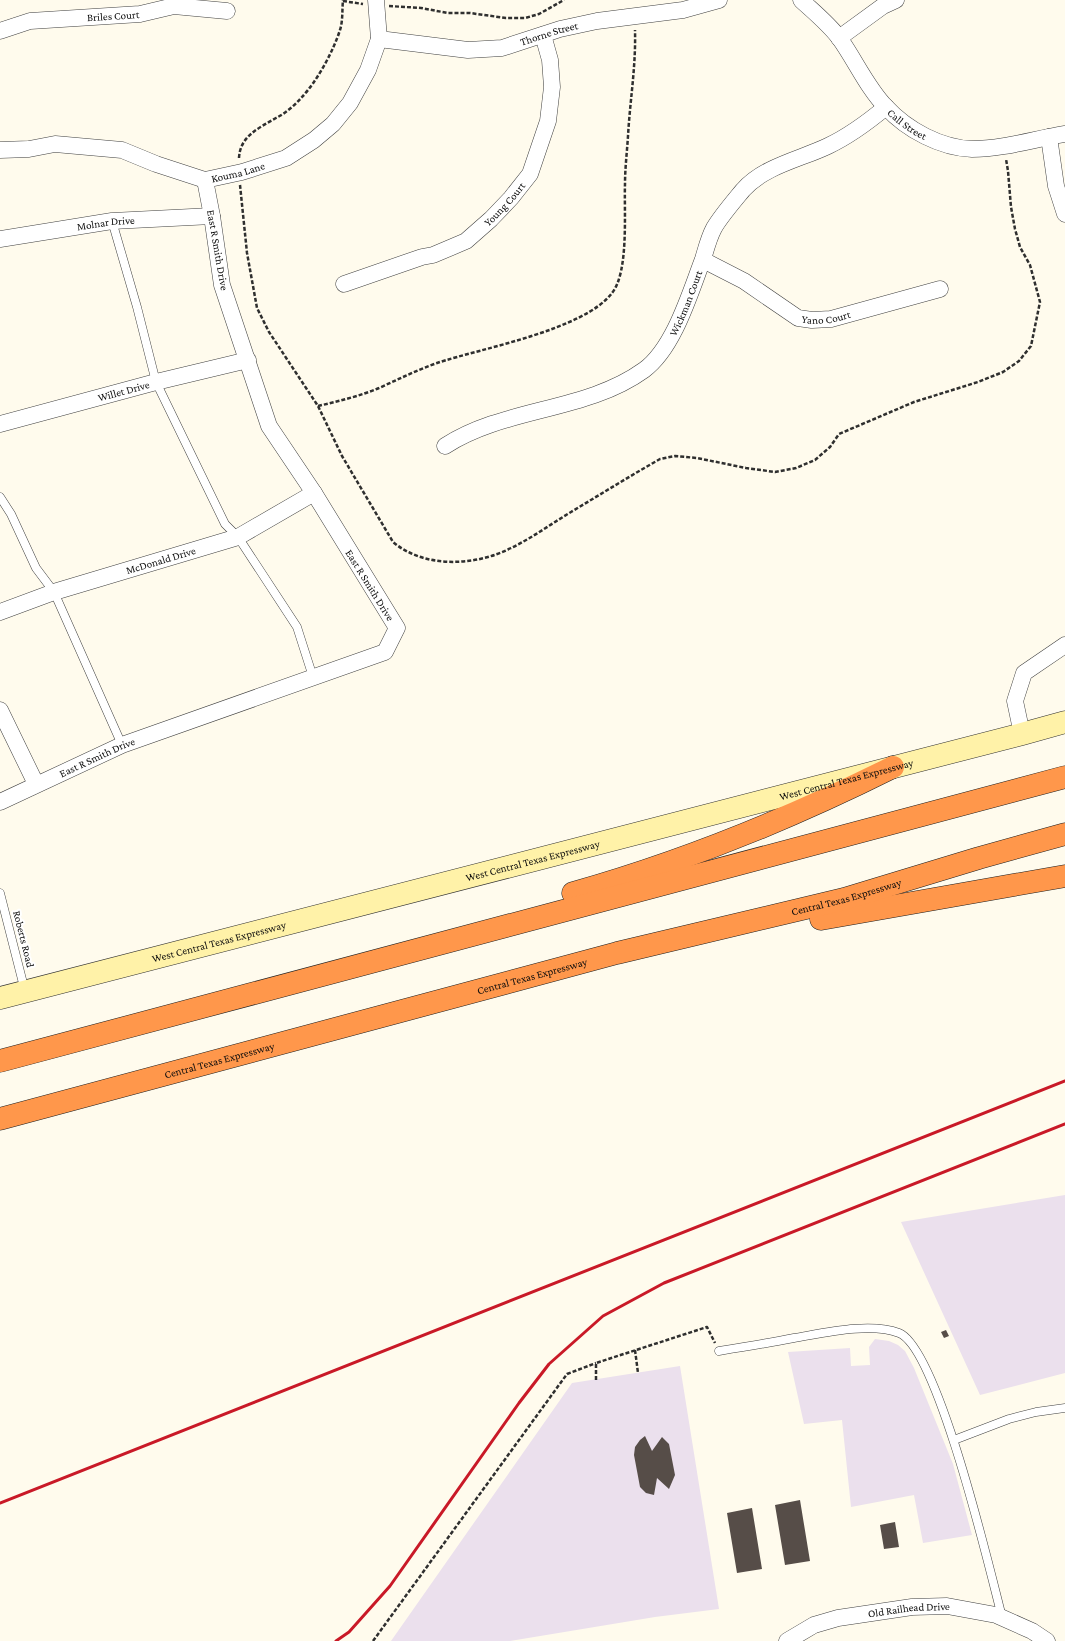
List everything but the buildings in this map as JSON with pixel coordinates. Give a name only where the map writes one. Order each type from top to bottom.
[{"type":"highway","points":[[377,960],[449,927],[630,877],[759,828],[846,791],[893,767]]},
{"type":"highway","points":[[0,1061],[1065,777]]},
{"type":"highway","name":"Central Texas Expressway","points":[[0,1119],[617,953],[844,899],[979,858],[1065,834]]},
{"type":"highway","points":[[617,953],[690,946],[794,924],[1065,876]]},
{"type":"main road","name":"West Central Texas Expressway","points":[[0,998],[1065,722]]},
{"type":"street","name":"Thorne Street","points":[[379,39],[468,50],[502,48],[560,30],[597,21],[683,10],[719,0]]},
{"type":"street","name":"Call Street","points":[[801,0],[839,38],[886,107],[908,126],[925,136],[942,144],[972,149],[1003,147],[1065,134]]},
{"type":"street","points":[[839,38],[883,6],[896,0]]},
{"type":"street","name":"Kouma Lane","points":[[0,150],[30,149],[54,144],[122,150],[156,164],[205,180],[238,173],[286,158],[314,140],[333,124],[350,103],[368,70],[379,39],[376,2]]},
{"type":"street","name":"Briles Court","points":[[0,31],[30,21],[140,14],[174,6],[227,11]]},
{"type":"street","name":"Young Court","points":[[344,284],[422,257],[433,255],[466,241],[474,232],[491,220],[511,198],[530,174],[548,122],[552,87],[550,60],[543,35]]},
{"type":"street","name":"Wickman Court","points":[[445,446],[460,437],[500,422],[612,389],[645,369],[668,344],[680,319],[714,228],[744,188],[769,170],[829,145],[866,123],[886,107]]},
{"type":"street","points":[[1049,137],[1056,186],[1065,214]]},
{"type":"street","name":"East R Smith Drive","points":[[0,802],[122,745],[385,652],[397,628],[314,493],[269,426],[222,285],[205,180]]},
{"type":"street","name":"Molnar Drive","points":[[0,239],[112,221],[212,216]]},
{"type":"street","name":"Yano Court","points":[[703,260],[744,282],[798,318],[812,320],[831,319],[940,289]]},
{"type":"street","name":"Willet Drive","points":[[0,424],[156,382],[248,360]]},
{"type":"street","name":"McDonald Drive","points":[[0,612],[54,592],[238,537],[314,493]]},
{"type":"street","points":[[1022,734],[1015,701],[1024,673],[1065,645]]},
{"type":"street","points":[[0,710],[36,784]]},
{"type":"street","name":"Old Railhead Drive","points":[[786,1641],[814,1625],[838,1618],[912,1607],[947,1606],[974,1610],[1002,1618],[1032,1631],[1047,1641]]},
{"type":"lane","points":[[112,221],[137,307],[156,382],[225,524],[238,537],[297,628],[313,677]]},
{"type":"lane","points":[[0,497],[10,514],[36,568],[54,592],[122,745]]},
{"type":"lane","name":"Roberts Road","points":[[0,893],[25,992]]},
{"type":"lane","points":[[720,1351],[841,1330],[876,1329],[899,1333],[911,1342],[930,1378],[954,1440],[977,1518],[1002,1618]]},
{"type":"lane","points":[[954,1440],[1009,1419],[1036,1412],[1065,1408]]},
{"type":"path","points":[[564,0],[538,14],[526,18],[506,18],[470,13],[448,13],[376,2],[343,1],[340,30],[322,69],[303,97],[290,109],[258,127],[249,135],[242,144],[240,150],[238,173],[247,253],[257,308],[269,332],[318,406],[342,456],[393,542],[404,551],[429,559],[454,562],[478,559],[511,548],[660,459],[675,456],[697,458],[775,472],[796,468],[815,460],[830,447],[839,434],[914,402],[978,382],[1003,372],[1019,361],[1031,346],[1040,302],[1030,265],[1020,247],[1015,229],[1010,207],[1008,171],[1003,147]]},
{"type":"path","points":[[318,406],[378,388],[406,374],[438,363],[542,333],[589,312],[612,294],[619,281],[624,243],[626,159],[635,67],[634,16]]},
{"type":"path","points":[[373,1641],[567,1374],[707,1327],[720,1351]]},
{"type":"path","points":[[635,1350],[638,1373]]},
{"type":"path","points":[[596,1363],[596,1380]]},
{"type":"shaded area","points":[[1065,1195],[1065,1373],[980,1395],[901,1222]]},
{"type":"shaded area","points":[[875,1339],[889,1341],[898,1345],[905,1351],[914,1368],[953,1464],[972,1535],[923,1543],[914,1495],[851,1507],[842,1420],[804,1424],[788,1352],[850,1348],[851,1366],[870,1365],[869,1347]]},
{"type":"shaded area","points":[[680,1366],[719,1609],[655,1617],[510,1641],[391,1641],[572,1383]]},
{"type":"railway","points":[[0,1503],[1065,1081]]},
{"type":"railway","points":[[336,1641],[349,1632],[390,1586],[519,1403],[549,1364],[603,1316],[664,1283],[1065,1124]]}]
